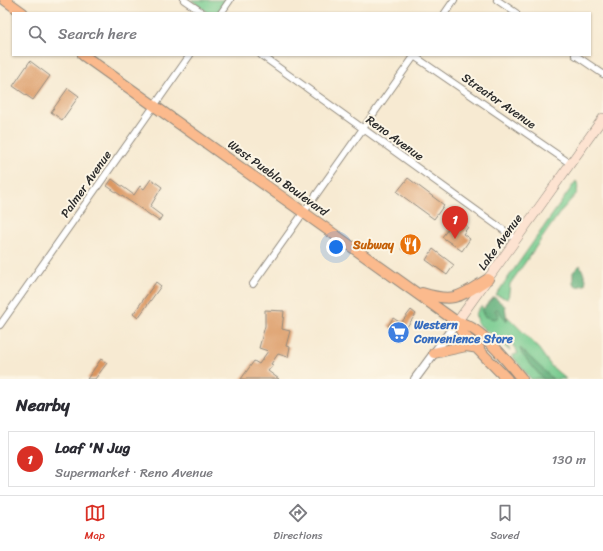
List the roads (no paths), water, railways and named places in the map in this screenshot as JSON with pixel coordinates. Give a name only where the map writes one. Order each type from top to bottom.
[{"type":"main road","points":[[5,0],[23,12]]},
{"type":"main road","name":"West Pueblo Boulevard","points":[[84,56],[457,322],[469,325],[486,340],[522,379]]},
{"type":"main road","name":"Lake Avenue","points":[[457,322],[603,118]]},
{"type":"main road","points":[[414,291],[450,299],[468,292],[488,279]]},
{"type":"main road","name":"West Pueblo Boulevard","points":[[457,322],[463,334],[479,348],[507,379]]},
{"type":"main road","points":[[434,353],[466,346],[479,348]]},
{"type":"street","points":[[184,0],[202,12]]},
{"type":"street","points":[[222,12],[230,0]]},
{"type":"street","points":[[445,12],[454,0]]},
{"type":"street","points":[[497,0],[515,12]]},
{"type":"street","name":"Palmer Avenue","points":[[0,325],[189,56]]},
{"type":"street","name":"Reno Avenue","points":[[262,56],[516,239]]},
{"type":"street","points":[[253,284],[414,56]]},
{"type":"street","name":"Streator Avenue","points":[[416,56],[571,164]]},
{"type":"street","points":[[577,56],[603,74]]},
{"type":"street","name":"Lake Avenue","points":[[415,379],[457,322]]},
{"type":"place","name":"Loaf 'N Jug","points":[[455,239]]},
{"type":"place","name":"Subway","points":[[410,245]]},
{"type":"place","name":"Western Convenience Store","points":[[398,332]]}]
